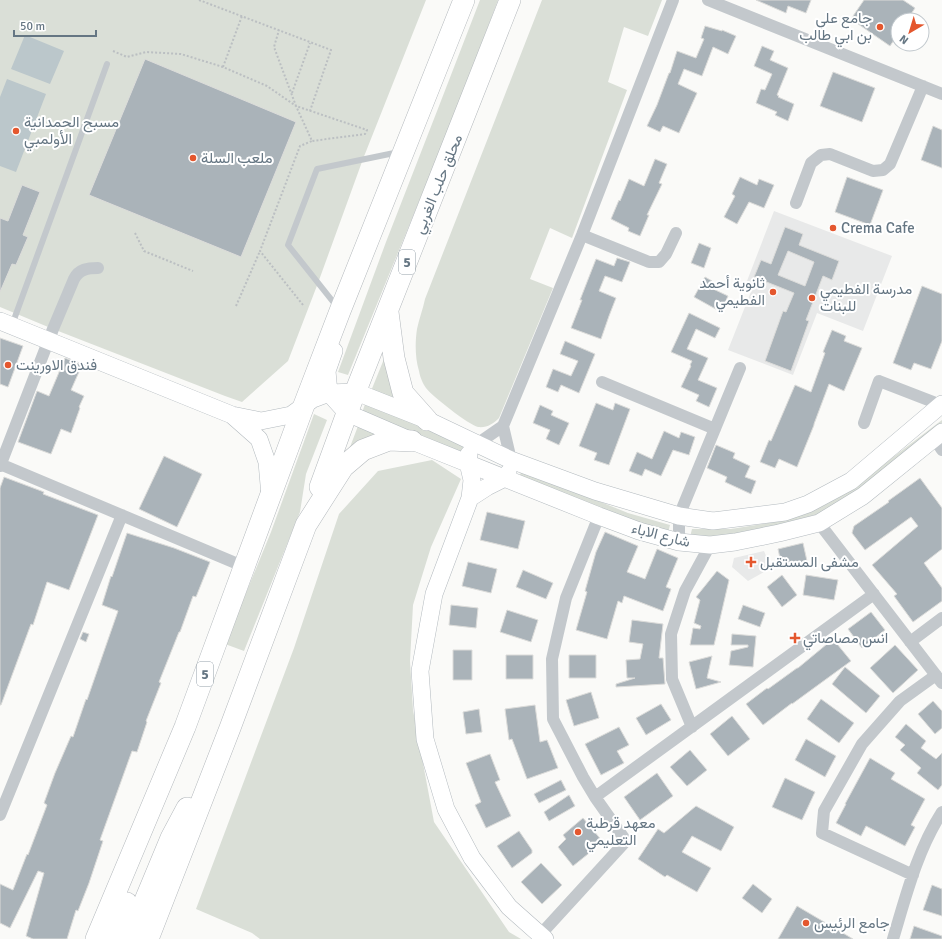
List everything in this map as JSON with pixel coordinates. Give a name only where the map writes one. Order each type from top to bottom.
[{"type":"highway","name":"5","points":[[96,939],[185,728],[340,311],[464,0]]},
{"type":"highway","name":"محلق حلب الغربي","points":[[306,525],[347,413],[510,0]]},
{"type":"highway","points":[[388,310],[394,358],[403,393],[427,420]]},
{"type":"highway","points":[[306,525],[344,467],[363,450],[389,440],[412,440]]},
{"type":"highway","name":"5","points":[[148,939],[230,728],[306,525]]},
{"type":"highway","name":"5","points":[[113,939],[156,829],[185,728]]},
{"type":"highway","name":"5","points":[[129,939],[171,838],[230,728]]},
{"type":"main road","points":[[6,324],[232,416],[261,421],[291,415],[313,399],[329,393],[356,392]]},
{"type":"main road","points":[[332,332],[337,341],[327,372],[329,393],[347,413]]},
{"type":"main road","name":"شارع الاباء","points":[[356,392],[427,420],[511,460],[595,491],[679,516],[713,521],[785,512],[808,504],[851,481],[942,404]]},
{"type":"main road","name":"شارع الاباء","points":[[347,413],[639,531],[679,542],[710,545],[735,542],[819,523],[862,496],[939,440]]},
{"type":"main road","points":[[232,416],[259,439],[267,462],[270,498]]},
{"type":"main road","points":[[477,444],[470,452],[468,459],[472,480],[470,498],[434,594],[420,671],[425,739],[446,809],[472,858],[509,907],[542,937]]},
{"type":"main road","points":[[470,498],[505,478],[510,470],[511,460]]},
{"type":"street","points":[[477,444],[503,426],[582,235],[673,0]]},
{"type":"street","points":[[708,0],[942,94]]},
{"type":"street","points":[[796,203],[811,163],[821,154],[830,154],[873,171],[883,170],[890,164],[923,86]]},
{"type":"street","points":[[582,235],[649,262],[659,262],[666,254],[676,232]]},
{"type":"street","points":[[98,268],[82,270],[76,276],[48,341],[0,465],[245,566]]},
{"type":"street","points":[[679,542],[679,516],[740,368]]},
{"type":"street","points":[[864,423],[879,381],[942,404]]},
{"type":"street","points":[[602,382],[715,429]]},
{"type":"street","points":[[503,426],[511,460]]},
{"type":"street","points":[[0,815],[122,515]]},
{"type":"street","points":[[542,937],[626,841],[583,777],[553,719],[552,659],[566,598],[600,516]]},
{"type":"street","points":[[819,523],[939,679],[900,702],[862,744],[824,810],[822,833],[913,875]]},
{"type":"street","points":[[692,727],[672,679],[671,634],[685,591],[710,545]]},
{"type":"street","points":[[596,797],[874,594]]},
{"type":"street","points":[[910,642],[942,618]]},
{"type":"street","points":[[893,939],[913,875],[924,846],[942,812]]},
{"type":"lane","points":[[6,324],[107,64]]},
{"type":"lane","points":[[340,311],[288,245],[317,169],[404,150]]},
{"type":"path","points":[[199,0],[331,50],[310,111]]},
{"type":"path","points":[[223,67],[242,16]]},
{"type":"path","points":[[279,30],[274,46],[291,95],[312,141]]},
{"type":"path","points":[[291,95],[310,42]]},
{"type":"path","points":[[113,51],[128,57],[146,52],[181,54],[223,67],[267,86],[296,106],[367,130],[365,134],[312,141],[300,146],[260,251],[236,306]]},
{"type":"path","points":[[135,233],[144,251],[193,271]]},
{"type":"path","points":[[260,251],[304,305]]},
{"type":"shaded area","points":[[0,0],[426,0],[363,159],[288,361],[242,402],[0,307]]},
{"type":"shaded area","points":[[480,0],[498,0],[460,101],[348,375],[338,372],[386,242]]},
{"type":"shaded area","points":[[542,0],[662,0],[648,36],[624,27],[608,82],[627,90],[572,238],[550,228],[530,279],[553,288],[499,418],[490,425],[478,427],[451,410],[435,397],[425,386],[420,376],[417,361],[417,329],[425,299]]},
{"type":"shaded area","points":[[25,35],[64,51],[50,84],[11,69]]},
{"type":"shaded area","name":"مسبح الحمدانية الأولمبي","points":[[7,79],[46,94],[16,172],[0,166],[0,97]]},
{"type":"shaded area","name":"مدرسة الفطيمي للبنات","points":[[774,211],[892,256],[863,331],[817,313],[793,375],[728,350],[754,284],[747,281]]},
{"type":"shaded area","points":[[384,359],[397,401],[371,391]]},
{"type":"shaded area","points":[[365,404],[466,445],[463,454],[362,413]]},
{"type":"shaded area","points":[[314,414],[327,420],[306,474],[300,512],[244,651],[225,644],[271,532]]},
{"type":"shaded area","points":[[942,420],[942,429],[859,492],[825,511],[808,518],[731,536],[690,537],[692,529],[731,529],[768,523],[805,511],[855,486]]},
{"type":"shaded area","points":[[358,426],[384,435],[347,455]]},
{"type":"shaded area","points":[[432,460],[461,479],[431,547],[413,605],[410,661],[413,710],[434,822],[509,932],[521,939],[260,939],[252,933],[196,909],[294,648],[339,514],[378,471]]},
{"type":"shaded area","points":[[522,470],[628,513],[670,525],[668,533],[519,477]]},
{"type":"shaded area","name":"مشفى المستقبل","points":[[764,551],[771,568],[748,581],[732,567],[734,558]]},
{"type":"building","points":[[756,0],[811,0],[806,13],[788,6],[786,13]]},
{"type":"building","name":"جامع علي بن ابي طالب","points":[[864,0],[903,0],[915,8],[912,12],[890,12],[890,46],[851,19]]},
{"type":"building","points":[[705,26],[722,30],[736,36],[728,54],[713,47],[702,76],[684,69],[678,84],[697,93],[679,133],[663,126],[660,132],[647,126],[670,73],[677,51],[696,58],[704,39],[701,38]]},
{"type":"building","points":[[762,46],[774,51],[770,60],[788,68],[777,95],[779,96],[778,97],[794,104],[788,121],[775,115],[777,112],[756,103],[761,89],[765,90],[772,74],[754,66]]},
{"type":"building","name":"ملعب السلة","points":[[145,59],[296,122],[241,257],[89,195]]},
{"type":"building","points":[[833,72],[875,88],[862,122],[820,106]]},
{"type":"building","points":[[933,126],[942,130],[942,168],[921,160]]},
{"type":"building","points":[[655,159],[667,164],[659,183],[662,184],[647,215],[649,215],[640,236],[628,231],[629,228],[611,219],[629,179],[644,186]]},
{"type":"building","points":[[740,177],[757,185],[759,179],[774,185],[764,208],[749,202],[737,224],[724,217],[735,196],[732,194]]},
{"type":"building","points":[[847,177],[883,190],[870,225],[835,212]]},
{"type":"building","points":[[22,185],[40,192],[23,235],[28,237],[16,265],[12,264],[0,292],[0,218],[8,221]]},
{"type":"building","points":[[785,227],[803,234],[799,245],[839,261],[832,280],[823,276],[806,320],[809,321],[791,371],[765,361],[783,311],[786,312],[794,293],[754,277],[761,260],[771,264]],"holes":[[[788,251],[814,262],[805,286],[778,275]]]},
{"type":"building","points":[[699,243],[711,248],[704,268],[691,263]]},
{"type":"building","points":[[617,258],[630,262],[622,282],[605,276],[599,291],[616,298],[601,339],[571,328],[596,259],[614,266]]},
{"type":"building","points":[[705,277],[712,281],[709,287],[728,296],[721,312],[694,297]]},
{"type":"building","points":[[922,286],[942,294],[942,341],[931,369],[914,363],[911,370],[893,363]]},
{"type":"building","points":[[689,313],[720,328],[715,338],[696,329],[687,349],[708,358],[698,380],[717,388],[709,407],[696,401],[699,395],[681,387],[692,361],[671,352]]},
{"type":"building","points":[[832,330],[846,336],[844,341],[862,348],[844,391],[829,384],[797,467],[779,459],[775,468],[760,462],[769,440],[771,441],[795,385],[811,392],[825,353],[823,352]]},
{"type":"building","name":"فندق الاورينت","points":[[0,338],[23,346],[8,387],[0,384]]},
{"type":"building","points":[[565,341],[595,354],[579,393],[561,385],[558,392],[546,387],[553,369],[571,376],[578,361],[560,354]]},
{"type":"building","points":[[65,358],[82,365],[71,390],[84,396],[71,433],[61,429],[51,454],[18,442],[37,391],[49,396]]},
{"type":"building","points":[[596,403],[613,410],[615,403],[630,409],[609,465],[594,460],[597,453],[579,446]]},
{"type":"building","points":[[540,405],[553,411],[551,415],[569,423],[559,445],[546,439],[550,430],[533,423]]},
{"type":"building","points":[[664,431],[679,438],[681,432],[695,437],[689,455],[673,450],[661,476],[645,469],[642,476],[629,471],[637,452],[652,459]]},
{"type":"building","points":[[716,445],[735,453],[733,458],[750,466],[745,477],[756,481],[751,494],[725,482],[727,477],[707,468]]},
{"type":"building","points":[[164,456],[202,474],[177,527],[139,509]]},
{"type":"building","points":[[4,477],[98,515],[69,590],[47,582],[33,625],[31,624],[0,705],[0,488]]},
{"type":"building","points":[[920,478],[942,508],[942,549],[924,563],[942,588],[942,601],[913,622],[894,596],[897,594],[872,565],[918,526],[911,517],[865,550],[852,533],[854,526]]},
{"type":"building","points":[[487,512],[525,521],[518,549],[480,540]]},
{"type":"building","points":[[605,532],[638,546],[627,572],[645,579],[657,549],[678,558],[666,587],[671,589],[663,611],[624,596],[622,603],[618,601],[607,639],[576,630],[587,592],[585,591],[596,552]]},
{"type":"building","points":[[127,533],[174,548],[210,562],[196,597],[193,596],[159,682],[161,683],[146,721],[147,722],[137,752],[132,751],[100,840],[103,841],[89,883],[78,911],[76,910],[67,939],[33,939],[26,936],[44,873],[38,871],[10,928],[0,923],[0,884],[13,890],[47,805],[44,803],[55,773],[71,736],[73,737],[86,699],[87,700],[118,611],[102,605]]},
{"type":"building","points":[[803,543],[807,561],[782,567],[778,549]]},
{"type":"building","points":[[468,562],[497,569],[491,593],[462,586]]},
{"type":"building","points":[[523,570],[553,583],[546,599],[516,587]]},
{"type":"building","points":[[717,571],[729,580],[714,645],[690,645],[693,628],[700,629],[701,626],[694,623],[700,600],[696,597]]},
{"type":"building","points":[[782,575],[797,595],[782,607],[767,587]]},
{"type":"building","points":[[806,575],[838,580],[834,600],[803,595]]},
{"type":"building","points":[[451,605],[478,608],[476,628],[449,625]]},
{"type":"building","points":[[743,605],[765,613],[760,627],[738,619]]},
{"type":"building","points":[[507,610],[538,620],[531,642],[500,632]]},
{"type":"building","points":[[871,612],[885,630],[862,648],[848,629]]},
{"type":"building","points":[[632,620],[663,624],[659,658],[663,658],[665,684],[616,687],[616,684],[635,678],[627,678],[626,660],[640,659],[643,644],[629,642]]},
{"type":"building","points":[[83,632],[89,634],[86,642],[80,639]]},
{"type":"building","points":[[732,634],[756,636],[753,667],[729,665],[731,651],[748,647],[748,645],[731,645]]},
{"type":"building","points":[[833,639],[851,661],[763,725],[746,704],[767,688],[768,689],[798,668]]},
{"type":"building","points":[[895,645],[918,670],[893,693],[870,668]]},
{"type":"building","points":[[453,650],[472,650],[472,680],[453,680]]},
{"type":"building","points":[[506,655],[533,655],[533,679],[506,679]]},
{"type":"building","points":[[569,655],[596,655],[596,678],[569,678]]},
{"type":"building","points":[[712,656],[707,678],[721,682],[696,689],[689,662]]},
{"type":"building","points":[[845,667],[880,696],[866,713],[832,684]]},
{"type":"building","points":[[591,692],[599,718],[574,726],[566,700]]},
{"type":"building","points":[[821,699],[854,723],[839,743],[807,719]]},
{"type":"building","points":[[933,701],[942,711],[942,728],[935,734],[918,714]]},
{"type":"building","points":[[661,704],[671,720],[646,735],[636,718]]},
{"type":"building","points":[[535,705],[540,742],[547,740],[558,768],[527,779],[512,739],[509,740],[505,709]]},
{"type":"building","points":[[479,709],[482,732],[466,734],[463,712]]},
{"type":"building","points":[[732,716],[750,739],[728,756],[710,734]]},
{"type":"building","points":[[906,724],[926,741],[921,748],[936,759],[942,753],[942,785],[938,790],[917,773],[921,768],[900,750],[905,745],[895,737]]},
{"type":"building","points":[[619,727],[629,745],[617,751],[624,763],[601,775],[585,744]]},
{"type":"building","points":[[806,739],[836,756],[825,777],[795,760]]},
{"type":"building","points":[[690,750],[707,770],[687,786],[670,767]]},
{"type":"building","points":[[490,754],[500,780],[495,782],[511,816],[486,828],[475,805],[481,802],[466,763]]},
{"type":"building","points":[[870,758],[895,773],[891,779],[925,799],[911,825],[915,827],[905,846],[866,826],[861,836],[836,823]]},
{"type":"building","points":[[657,773],[673,796],[640,820],[624,797]]},
{"type":"building","points":[[785,778],[815,792],[802,820],[772,807]]},
{"type":"building","points":[[561,780],[566,790],[539,803],[534,794]]},
{"type":"building","points":[[569,795],[575,806],[549,821],[544,812]]},
{"type":"building","points":[[696,806],[734,827],[721,851],[692,836],[682,852],[711,868],[697,892],[667,875],[665,877],[638,859],[658,829],[664,833]]},
{"type":"building","points":[[583,818],[603,842],[573,866],[558,847],[566,839],[563,835]]},
{"type":"building","points":[[519,831],[532,850],[532,853],[512,868],[497,846]]},
{"type":"building","points":[[541,863],[562,885],[542,904],[521,882]]},
{"type":"building","points":[[753,884],[772,899],[762,913],[742,898]]},
{"type":"building","points":[[932,885],[942,889],[942,916],[923,910]]},
{"type":"building","name":"جامع الرئيس","points":[[797,906],[853,939],[778,939]]},
{"type":"building","points":[[914,926],[942,936],[942,939],[910,939]]},
{"type":"place","name":"جامع علي بن ابي طالب","points":[[880,27]]},
{"type":"place","name":"مسبح الحمدانية الأولمبي","points":[[16,131]]},
{"type":"place","name":"ملعب السلة","points":[[193,158]]},
{"type":"place","name":"Crema Cafe","points":[[833,228]]},
{"type":"place","name":"ثانوية أحمد الفطيمي","points":[[773,292]]},
{"type":"place","name":"مدرسة الفطيمي للبنات","points":[[812,298]]},
{"type":"place","name":"فندق الاورينت","points":[[8,365]]},
{"type":"place","name":"مشفى المستقبل","points":[[751,562]]},
{"type":"place","name":"انس مصاصاتي","points":[[795,638]]},
{"type":"place","name":"معهد قرطبة التعليمي","points":[[578,832]]},
{"type":"place","name":"جامع الرئيس","points":[[806,923]]}]
